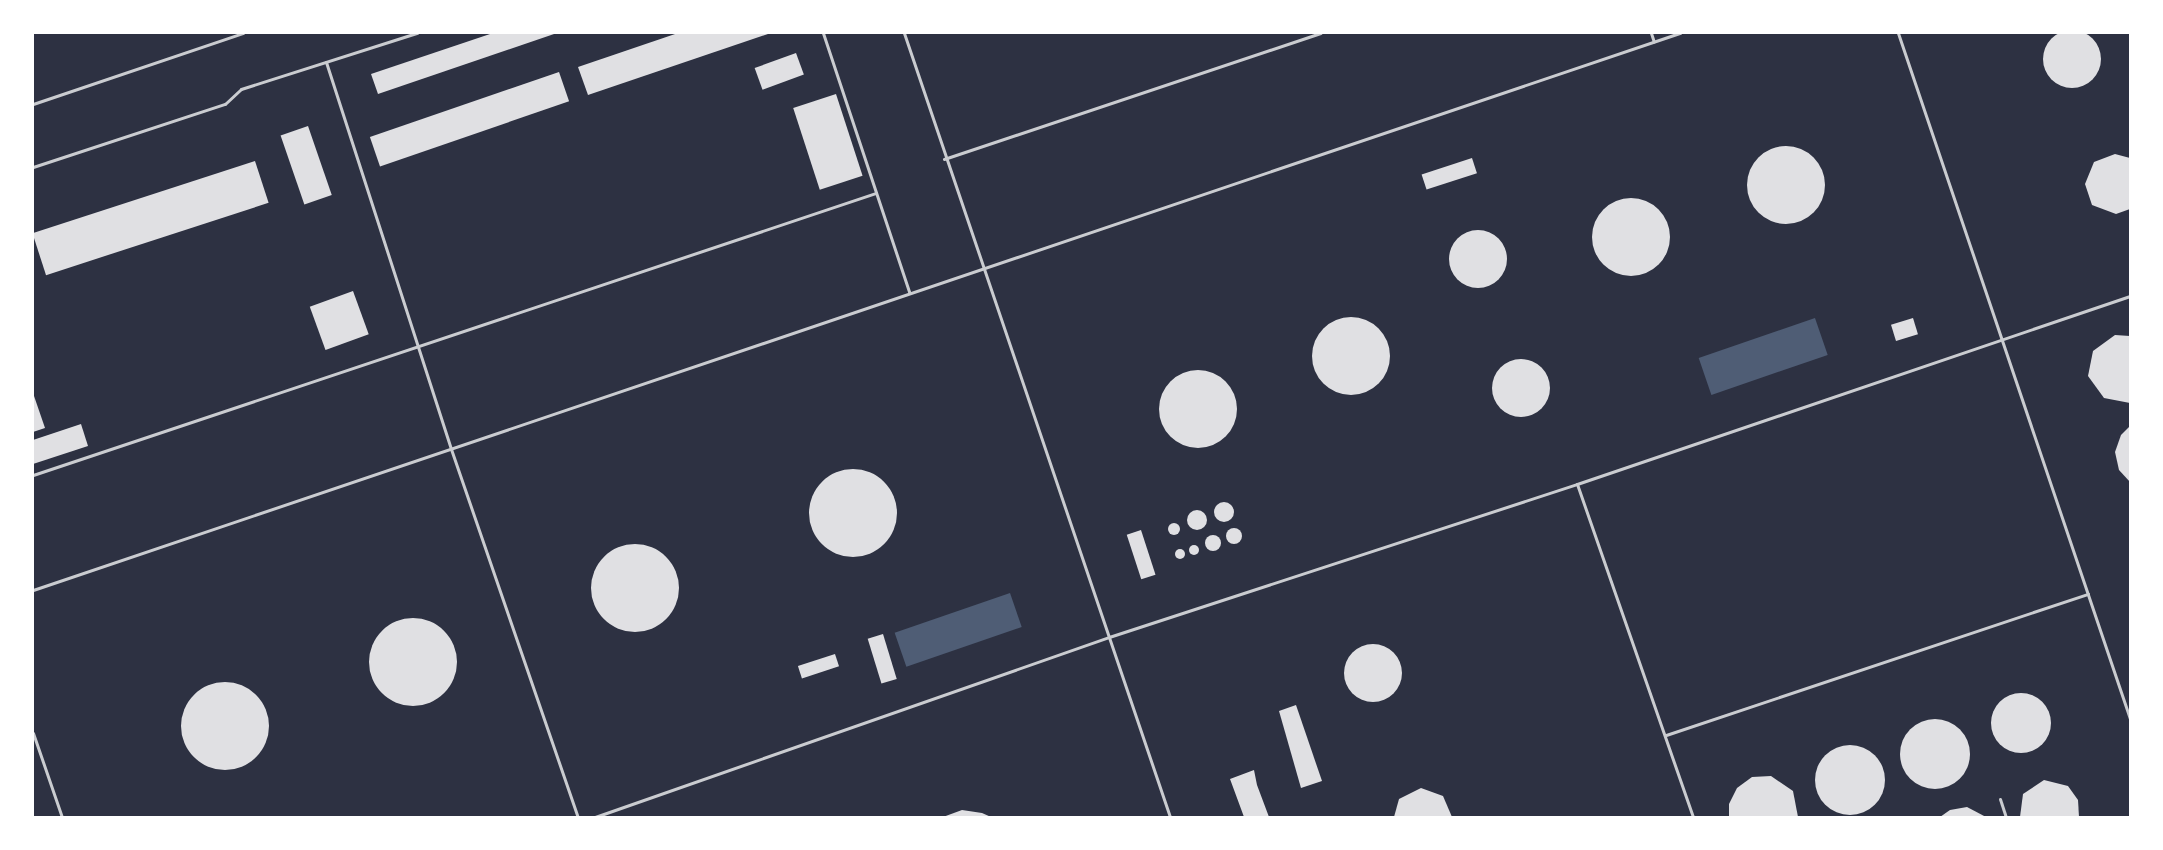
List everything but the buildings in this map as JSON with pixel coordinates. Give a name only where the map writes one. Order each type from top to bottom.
[{"type":"lane","points":[[33,104],[243,33]]},
{"type":"lane","points":[[33,167],[225,104],[241,89],[417,33]]},
{"type":"lane","points":[[823,33],[909,292]]},
{"type":"lane","points":[[904,33],[944,159],[984,266],[1170,817]]},
{"type":"lane","points":[[944,159],[1321,33]]},
{"type":"lane","points":[[1651,33],[1654,42]]},
{"type":"lane","points":[[33,590],[984,266],[1680,33]]},
{"type":"lane","points":[[1898,33],[2088,594],[2128,705],[2130,719]]},
{"type":"lane","points":[[326,62],[451,449],[578,817]]},
{"type":"lane","points":[[33,475],[876,193]]},
{"type":"lane","points":[[595,817],[1109,637],[1577,484],[2130,296]]},
{"type":"lane","points":[[1577,484],[1693,817]]},
{"type":"lane","points":[[1666,735],[2088,594]]},
{"type":"lane","points":[[33,733],[62,817]]},
{"type":"lane","points":[[2001,800],[2006,817]]},
{"type":"water","points":[[1815,318],[1828,355],[1711,395],[1699,358]]},
{"type":"water","points":[[1010,593],[1022,627],[906,667],[895,633]]}]
